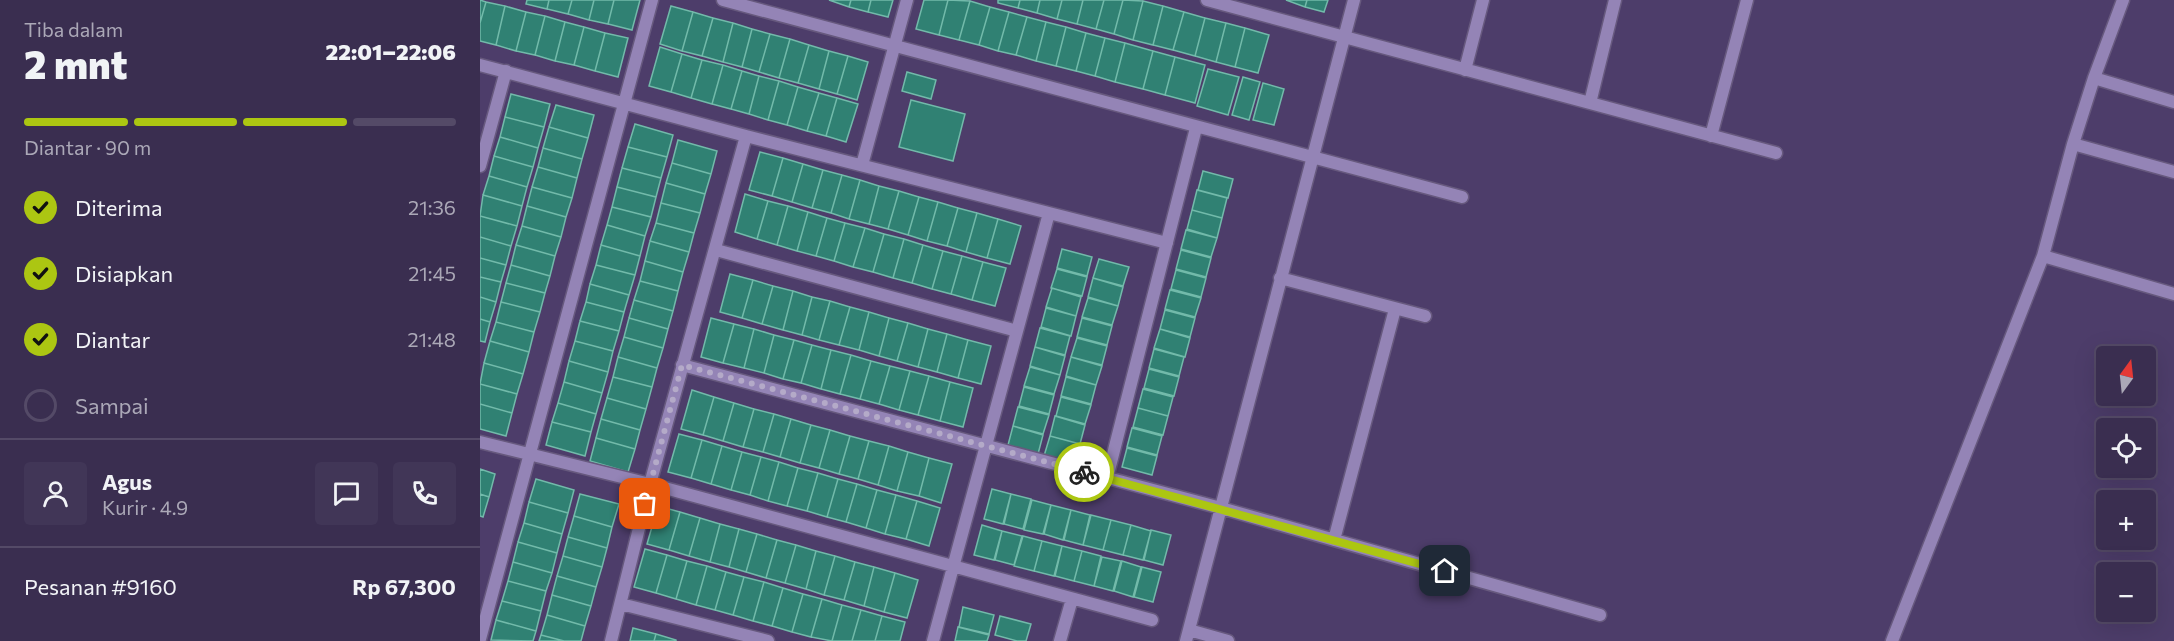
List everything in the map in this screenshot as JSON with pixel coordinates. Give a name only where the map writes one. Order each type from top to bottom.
[{"type":"street","points":[[480,639],[652,0]]},
{"type":"street","points":[[723,0],[1196,128],[1313,156],[1462,197]]},
{"type":"street","points":[[862,165],[907,0]]},
{"type":"street","points":[[1207,0],[1776,153]]},
{"type":"street","points":[[1228,641],[1187,636],[1354,0]]},
{"type":"street","points":[[1465,69],[1483,0]]},
{"type":"street","points":[[1590,103],[1616,0]]},
{"type":"street","points":[[1711,135],[1747,0]]},
{"type":"street","points":[[1892,641],[2043,256],[2073,144],[2094,78],[2123,0]]},
{"type":"street","points":[[480,64],[746,136],[1167,243]]},
{"type":"street","points":[[480,166],[506,71]]},
{"type":"street","points":[[2094,78],[2174,102]]},
{"type":"street","points":[[1107,478],[1196,128]]},
{"type":"street","points":[[611,641],[650,484],[746,136]]},
{"type":"street","points":[[2073,144],[2174,172]]},
{"type":"street","points":[[933,641],[1049,213]]},
{"type":"street","points":[[716,250],[1017,331]]},
{"type":"street","points":[[2043,256],[2174,294]]},
{"type":"street","points":[[1280,278],[1425,316]]},
{"type":"street","points":[[1334,540],[1395,309]]},
{"type":"street","points":[[682,365],[1221,508],[1600,615]]},
{"type":"street","points":[[480,442],[650,484],[1152,620]]},
{"type":"street","points":[[1060,641],[1072,599]]},
{"type":"street","points":[[621,604],[768,641]]},
{"type":"building","points":[[480,0],[486,2],[480,23]]},
{"type":"building","points":[[527,0],[549,0],[547,9],[526,4]]},
{"type":"building","points":[[549,0],[572,0],[568,14],[547,9]]},
{"type":"building","points":[[572,0],[594,0],[589,20],[568,14]]},
{"type":"building","points":[[594,0],[614,0],[608,24],[589,20]]},
{"type":"building","points":[[614,0],[640,0],[632,30],[608,24]]},
{"type":"building","points":[[829,0],[851,0],[849,7]]},
{"type":"building","points":[[851,0],[871,0],[868,12],[849,7]]},
{"type":"building","points":[[871,0],[893,0],[888,17],[868,12]]},
{"type":"building","points":[[924,0],[948,0],[939,35],[916,29]]},
{"type":"building","points":[[948,0],[970,1],[959,40],[939,35]]},
{"type":"building","points":[[998,0],[1020,0],[1018,8],[998,3]]},
{"type":"building","points":[[1020,0],[1040,0],[1037,13],[1018,8]]},
{"type":"building","points":[[1040,0],[1062,0],[1057,19],[1037,13]]},
{"type":"building","points":[[1062,0],[1083,0],[1077,24],[1057,19]]},
{"type":"building","points":[[1083,0],[1104,0],[1096,29],[1077,24]]},
{"type":"building","points":[[1104,0],[1123,0],[1114,34],[1096,29]]},
{"type":"building","points":[[1123,0],[1143,1],[1133,40],[1114,34]]},
{"type":"building","points":[[1286,0],[1307,0],[1305,7]]},
{"type":"building","points":[[1307,0],[1328,0],[1324,12],[1305,7]]},
{"type":"building","points":[[970,1],[990,7],[979,45],[959,40]]},
{"type":"building","points":[[1143,1],[1163,6],[1153,45],[1133,40]]},
{"type":"building","points":[[486,2],[505,6],[496,45],[480,41],[480,23]]},
{"type":"building","points":[[505,6],[526,12],[516,51],[496,45]]},
{"type":"building","points":[[671,6],[693,12],[682,51],[660,44]]},
{"type":"building","points":[[1163,6],[1184,12],[1173,50],[1153,45]]},
{"type":"building","points":[[990,7],[1009,12],[998,51],[979,45]]},
{"type":"building","points":[[526,12],[545,16],[535,55],[516,51]]},
{"type":"building","points":[[693,12],[713,18],[702,56],[682,51]]},
{"type":"building","points":[[1009,12],[1027,17],[1016,55],[998,51]]},
{"type":"building","points":[[1184,12],[1205,18],[1195,56],[1173,50]]},
{"type":"building","points":[[545,16],[565,22],[555,61],[535,55]]},
{"type":"building","points":[[1027,17],[1046,22],[1036,61],[1016,55]]},
{"type":"building","points":[[713,18],[733,23],[723,62],[702,56]]},
{"type":"building","points":[[1205,18],[1226,23],[1216,62],[1195,56]]},
{"type":"building","points":[[565,22],[584,27],[574,65],[555,61]]},
{"type":"building","points":[[1046,22],[1066,27],[1056,66],[1036,61]]},
{"type":"building","points":[[733,23],[752,29],[742,67],[723,62]]},
{"type":"building","points":[[1226,23],[1245,28],[1235,67],[1216,62]]},
{"type":"building","points":[[584,27],[605,33],[595,71],[574,65]]},
{"type":"building","points":[[1066,27],[1086,33],[1076,71],[1056,66]]},
{"type":"building","points":[[1245,28],[1269,35],[1258,73],[1235,67]]},
{"type":"building","points":[[752,29],[770,34],[759,72],[742,67]]},
{"type":"building","points":[[605,33],[628,38],[618,77],[595,71]]},
{"type":"building","points":[[1086,33],[1105,38],[1095,76],[1076,71]]},
{"type":"building","points":[[770,34],[790,39],[779,78],[759,72]]},
{"type":"building","points":[[1105,38],[1125,43],[1115,82],[1095,76]]},
{"type":"building","points":[[790,39],[809,45],[798,83],[779,78]]},
{"type":"building","points":[[1125,43],[1153,51],[1143,89],[1115,82]]},
{"type":"building","points":[[809,45],[829,51],[819,89],[798,83]]},
{"type":"building","points":[[660,47],[682,54],[671,92],[649,86]]},
{"type":"building","points":[[829,51],[848,56],[837,94],[819,89]]},
{"type":"building","points":[[1153,51],[1175,57],[1165,95],[1143,89]]},
{"type":"building","points":[[682,54],[702,60],[691,98],[671,92]]},
{"type":"building","points":[[848,56],[868,62],[857,100],[837,94]]},
{"type":"building","points":[[1175,57],[1205,65],[1195,103],[1165,95]]},
{"type":"building","points":[[702,60],[723,65],[712,104],[691,98]]},
{"type":"building","points":[[723,65],[742,71],[731,109],[712,104]]},
{"type":"building","points":[[1208,69],[1239,77],[1228,115],[1197,106]]},
{"type":"building","points":[[742,71],[759,76],[749,114],[731,109]]},
{"type":"building","points":[[907,72],[936,80],[931,99],[902,91]]},
{"type":"building","points":[[759,76],[779,81],[768,120],[749,114]]},
{"type":"building","points":[[1243,77],[1260,82],[1249,120],[1232,115]]},
{"type":"building","points":[[779,81],[798,87],[787,125],[768,120]]},
{"type":"building","points":[[1263,83],[1284,89],[1274,125],[1253,120]]},
{"type":"building","points":[[798,87],[819,93],[807,131],[787,125]]},
{"type":"building","points":[[819,93],[837,98],[826,136],[807,131]]},
{"type":"building","points":[[511,94],[550,104],[544,127],[505,117]]},
{"type":"building","points":[[837,98],[858,104],[846,142],[826,136]]},
{"type":"building","points":[[911,100],[965,114],[953,161],[899,147]]},
{"type":"building","points":[[556,105],[594,115],[588,138],[549,127]]},
{"type":"building","points":[[505,117],[544,127],[538,148],[500,137]]},
{"type":"building","points":[[635,124],[673,135],[667,157],[628,147]]},
{"type":"building","points":[[549,127],[588,138],[582,159],[543,148]]},
{"type":"building","points":[[500,137],[538,148],[533,167],[494,156]]},
{"type":"building","points":[[678,140],[717,151],[711,174],[672,163]]},
{"type":"building","points":[[628,147],[667,157],[661,178],[622,168]]},
{"type":"building","points":[[543,148],[582,159],[577,178],[538,167]]},
{"type":"building","points":[[760,152],[783,158],[772,196],[749,190]]},
{"type":"building","points":[[494,156],[533,167],[527,187],[489,176]]},
{"type":"building","points":[[783,158],[803,164],[792,202],[772,196]]},
{"type":"building","points":[[672,163],[711,174],[705,194],[666,183]]},
{"type":"building","points":[[803,164],[823,170],[812,208],[792,202]]},
{"type":"building","points":[[538,167],[577,178],[572,198],[532,187]]},
{"type":"building","points":[[622,168],[661,178],[656,197],[617,187]]},
{"type":"building","points":[[823,170],[842,175],[831,213],[812,208]]},
{"type":"building","points":[[1203,171],[1233,179],[1228,198],[1198,190]]},
{"type":"building","points":[[842,175],[860,180],[849,219],[831,213]]},
{"type":"building","points":[[489,176],[527,187],[522,206],[483,195]]},
{"type":"building","points":[[860,180],[879,186],[869,224],[849,219]]},
{"type":"building","points":[[666,183],[705,194],[700,213],[661,203]]},
{"type":"building","points":[[879,186],[899,191],[888,229],[869,224]]},
{"type":"building","points":[[532,187],[572,198],[566,217],[527,206]]},
{"type":"building","points":[[617,187],[656,197],[651,217],[612,207]]},
{"type":"building","points":[[1197,190],[1227,198],[1222,218],[1192,210]]},
{"type":"building","points":[[899,191],[919,197],[908,235],[888,229]]},
{"type":"building","points":[[745,194],[768,201],[757,239],[735,232]]},
{"type":"building","points":[[483,195],[522,206],[517,226],[480,216]]},
{"type":"building","points":[[919,197],[938,202],[927,241],[908,235]]},
{"type":"building","points":[[768,201],[788,206],[777,245],[757,239]]},
{"type":"building","points":[[938,202],[958,208],[947,246],[927,241]]},
{"type":"building","points":[[661,203],[700,213],[694,233],[656,223]]},
{"type":"building","points":[[527,206],[566,217],[561,237],[522,226]]},
{"type":"building","points":[[788,206],[808,212],[797,251],[777,245]]},
{"type":"building","points":[[612,207],[651,217],[645,236],[607,225]]},
{"type":"building","points":[[958,208],[977,213],[966,252],[947,246]]},
{"type":"building","points":[[1192,210],[1222,218],[1217,238],[1187,229]]},
{"type":"building","points":[[808,212],[827,218],[816,256],[797,251]]},
{"type":"building","points":[[977,213],[998,219],[987,258],[966,252]]},
{"type":"building","points":[[480,216],[517,226],[511,246],[480,237]]},
{"type":"building","points":[[827,218],[845,223],[834,261],[816,256]]},
{"type":"building","points":[[998,219],[1021,226],[1010,264],[987,258]]},
{"type":"building","points":[[656,223],[694,233],[689,252],[650,241]]},
{"type":"building","points":[[845,223],[865,228],[853,267],[834,261]]},
{"type":"building","points":[[607,225],[645,236],[640,256],[601,245]]},
{"type":"building","points":[[522,226],[561,237],[555,256],[516,245]]},
{"type":"building","points":[[865,228],[884,234],[873,272],[853,267]]},
{"type":"building","points":[[1186,230],[1217,238],[1211,257],[1181,249]]},
{"type":"building","points":[[884,234],[904,239],[893,278],[873,272]]},
{"type":"building","points":[[480,237],[511,246],[506,265],[480,258]]},
{"type":"building","points":[[904,239],[923,245],[912,283],[893,278]]},
{"type":"building","points":[[650,241],[689,252],[683,272],[645,261]]},
{"type":"building","points":[[516,245],[555,256],[550,276],[511,265]]},
{"type":"building","points":[[601,245],[640,256],[635,275],[596,265]]},
{"type":"building","points":[[923,245],[943,251],[932,289],[912,283]]},
{"type":"building","points":[[1062,249],[1092,257],[1087,276],[1057,268]]},
{"type":"building","points":[[1181,250],[1211,258],[1206,277],[1176,269]]},
{"type":"building","points":[[943,251],[962,256],[951,294],[932,289]]},
{"type":"building","points":[[962,256],[983,262],[972,300],[951,294]]},
{"type":"building","points":[[480,258],[506,265],[501,282],[480,277]]},
{"type":"building","points":[[1099,259],[1129,267],[1123,286],[1093,278]]},
{"type":"building","points":[[645,261],[683,272],[678,291],[640,281]]},
{"type":"building","points":[[983,262],[1006,268],[995,306],[972,300]]},
{"type":"building","points":[[511,265],[550,276],[545,293],[506,283]]},
{"type":"building","points":[[596,265],[635,275],[629,295],[590,284]]},
{"type":"building","points":[[1057,269],[1087,277],[1082,296],[1051,288]]},
{"type":"building","points":[[1176,270],[1206,278],[1201,297],[1171,289]]},
{"type":"building","points":[[730,274],[753,280],[742,318],[720,312]]},
{"type":"building","points":[[480,277],[501,282],[496,302],[480,297]]},
{"type":"building","points":[[1093,278],[1123,287],[1118,306],[1088,297]]},
{"type":"building","points":[[753,280],[773,286],[762,324],[742,318]]},
{"type":"building","points":[[640,281],[678,291],[673,311],[634,300]]},
{"type":"building","points":[[506,283],[545,293],[540,312],[501,302]]},
{"type":"building","points":[[590,284],[629,295],[624,312],[586,302]]},
{"type":"building","points":[[773,286],[793,291],[783,330],[762,324]]},
{"type":"building","points":[[1052,288],[1081,297],[1076,316],[1046,307]]},
{"type":"building","points":[[1170,290],[1201,298],[1195,317],[1165,309]]},
{"type":"building","points":[[793,291],[812,297],[802,335],[783,330]]},
{"type":"building","points":[[480,297],[496,302],[490,322],[480,319]]},
{"type":"building","points":[[812,297],[830,301],[819,340],[802,335]]},
{"type":"building","points":[[1088,298],[1118,306],[1112,325],[1082,317]]},
{"type":"building","points":[[634,300],[673,311],[668,329],[629,318]]},
{"type":"building","points":[[830,301],[850,307],[839,345],[819,340]]},
{"type":"building","points":[[501,302],[540,312],[534,332],[496,322]]},
{"type":"building","points":[[586,302],[624,312],[619,331],[580,321]]},
{"type":"building","points":[[850,307],[869,312],[859,350],[839,345]]},
{"type":"building","points":[[1046,308],[1076,316],[1071,336],[1041,327]]},
{"type":"building","points":[[1165,310],[1195,318],[1190,337],[1160,329]]},
{"type":"building","points":[[869,312],[889,318],[879,356],[859,350]]},
{"type":"building","points":[[629,318],[668,329],[663,348],[624,337]]},
{"type":"building","points":[[711,318],[734,324],[723,363],[701,357]]},
{"type":"building","points":[[889,318],[908,323],[897,361],[879,356]]},
{"type":"building","points":[[1082,318],[1112,326],[1107,345],[1077,337]]},
{"type":"building","points":[[480,319],[490,322],[485,342],[480,341]]},
{"type":"building","points":[[580,321],[619,331],[613,351],[575,341]]},
{"type":"building","points":[[496,322],[534,332],[529,352],[490,341]]},
{"type":"building","points":[[908,323],[928,329],[918,367],[897,361]]},
{"type":"building","points":[[734,324],[754,329],[744,368],[723,363]]},
{"type":"building","points":[[1040,328],[1070,336],[1065,355],[1035,347]]},
{"type":"building","points":[[754,329],[774,335],[764,373],[744,368]]},
{"type":"building","points":[[928,329],[947,334],[937,372],[918,367]]},
{"type":"building","points":[[1160,329],[1190,338],[1185,357],[1154,348]]},
{"type":"building","points":[[947,334],[968,340],[958,378],[937,372]]},
{"type":"building","points":[[774,335],[794,340],[783,379],[764,373]]},
{"type":"building","points":[[624,337],[663,348],[657,368],[618,357]]},
{"type":"building","points":[[1077,338],[1107,346],[1102,365],[1071,357]]},
{"type":"building","points":[[794,340],[812,345],[801,383],[783,379]]},
{"type":"building","points":[[968,340],[991,346],[981,384],[958,378]]},
{"type":"building","points":[[490,341],[529,352],[523,374],[484,363]]},
{"type":"building","points":[[575,341],[613,351],[608,372],[569,361]]},
{"type":"building","points":[[812,345],[831,350],[821,389],[801,383]]},
{"type":"building","points":[[1035,347],[1065,356],[1060,375],[1030,366]]},
{"type":"building","points":[[1154,349],[1184,357],[1179,376],[1149,368]]},
{"type":"building","points":[[831,350],[851,355],[840,394],[821,389]]},
{"type":"building","points":[[851,355],[871,361],[860,399],[840,394]]},
{"type":"building","points":[[618,357],[657,368],[652,387],[613,377]]},
{"type":"building","points":[[1071,357],[1102,366],[1096,385],[1066,376]]},
{"type":"building","points":[[569,361],[608,372],[602,393],[564,382]]},
{"type":"building","points":[[871,361],[890,366],[879,404],[860,399]]},
{"type":"building","points":[[484,363],[523,374],[517,394],[480,384]]},
{"type":"building","points":[[890,366],[910,371],[899,410],[879,404]]},
{"type":"building","points":[[1030,367],[1060,375],[1054,394],[1024,386]]},
{"type":"building","points":[[1149,369],[1179,377],[1174,396],[1144,388]]},
{"type":"building","points":[[910,371],[929,376],[918,415],[899,410]]},
{"type":"building","points":[[929,376],[950,382],[940,421],[918,415]]},
{"type":"building","points":[[613,377],[652,387],[646,409],[607,398]]},
{"type":"building","points":[[1066,377],[1096,385],[1091,404],[1061,396]]},
{"type":"building","points":[[564,382],[602,393],[596,414],[558,403]]},
{"type":"building","points":[[950,382],[973,388],[963,427],[940,421]]},
{"type":"building","points":[[480,384],[517,394],[512,413],[480,404]]},
{"type":"building","points":[[1024,387],[1054,395],[1049,414],[1019,406]]},
{"type":"building","points":[[1143,389],[1173,397],[1168,416],[1138,408]]},
{"type":"building","points":[[692,390],[714,397],[703,435],[681,429]]},
{"type":"building","points":[[714,397],[734,403],[723,441],[703,435]]},
{"type":"building","points":[[1061,397],[1091,405],[1085,424],[1056,416]]},
{"type":"building","points":[[607,398],[646,409],[640,430],[601,419]]},
{"type":"building","points":[[558,403],[596,414],[591,432],[552,422]]},
{"type":"building","points":[[734,403],[754,409],[743,447],[723,441]]},
{"type":"building","points":[[480,404],[512,413],[506,436],[480,429]]},
{"type":"building","points":[[1018,407],[1049,415],[1043,434],[1013,426]]},
{"type":"building","points":[[1138,408],[1168,416],[1163,435],[1133,427]]},
{"type":"building","points":[[754,409],[774,414],[763,452],[743,447]]},
{"type":"building","points":[[774,414],[791,419],[780,457],[763,452]]},
{"type":"building","points":[[1055,416],[1085,425],[1080,444],[1050,436]]},
{"type":"building","points":[[601,419],[640,430],[635,449],[596,438]]},
{"type":"building","points":[[791,419],[811,425],[800,463],[780,457]]},
{"type":"building","points":[[552,422],[591,432],[585,456],[546,445]]},
{"type":"building","points":[[811,425],[830,430],[819,468],[800,463]]},
{"type":"building","points":[[1013,426],[1043,435],[1038,454],[1008,445]]},
{"type":"building","points":[[1132,428],[1162,436],[1157,455],[1127,447]]},
{"type":"building","points":[[830,430],[850,436],[839,474],[819,468]]},
{"type":"building","points":[[679,434],[702,440],[691,478],[668,472]]},
{"type":"building","points":[[850,436],[869,441],[858,479],[839,474]]},
{"type":"building","points":[[1050,436],[1080,444],[1074,464],[1044,456]]},
{"type":"building","points":[[596,438],[635,449],[628,472],[590,461]]},
{"type":"building","points":[[702,440],[722,446],[711,484],[691,478]]},
{"type":"building","points":[[869,441],[889,446],[878,485],[858,479]]},
{"type":"building","points":[[722,446],[742,452],[731,490],[711,484]]},
{"type":"building","points":[[889,446],[908,452],[897,491],[878,485]]},
{"type":"building","points":[[1127,448],[1157,456],[1152,475],[1122,467]]},
{"type":"building","points":[[742,452],[761,457],[750,495],[731,490]]},
{"type":"building","points":[[908,452],[929,458],[919,496],[897,491]]},
{"type":"building","points":[[761,457],[779,462],[768,501],[750,495]]},
{"type":"building","points":[[929,458],[952,464],[941,503],[919,496]]},
{"type":"building","points":[[779,462],[798,468],[787,506],[768,501]]},
{"type":"building","points":[[798,468],[818,473],[807,511],[787,506]]},
{"type":"building","points":[[480,469],[495,474],[489,497],[480,494]]},
{"type":"building","points":[[818,473],[838,479],[827,517],[807,511]]},
{"type":"building","points":[[536,479],[574,490],[568,513],[529,502]]},
{"type":"building","points":[[838,479],[857,484],[846,522],[827,517]]},
{"type":"building","points":[[857,484],[877,490],[866,528],[846,522]]},
{"type":"building","points":[[992,489],[1011,494],[1003,524],[984,519]]},
{"type":"building","points":[[877,490],[896,495],[885,534],[866,528]]},
{"type":"building","points":[[480,494],[489,497],[483,517],[480,516]]},
{"type":"building","points":[[580,494],[619,504],[612,527],[574,516]]},
{"type":"building","points":[[1011,494],[1031,499],[1023,529],[1004,524]]},
{"type":"building","points":[[896,495],[917,501],[906,539],[885,534]]},
{"type":"building","points":[[1032,500],[1051,505],[1043,534],[1024,530]]},
{"type":"building","points":[[917,501],[940,508],[929,546],[906,539]]},
{"type":"building","points":[[529,502],[568,513],[562,534],[524,523]]},
{"type":"building","points":[[1051,505],[1071,510],[1063,540],[1044,534]]},
{"type":"building","points":[[658,506],[680,512],[669,550],[647,544]]},
{"type":"building","points":[[1071,510],[1090,515],[1083,545],[1064,540]]},
{"type":"building","points":[[680,512],[700,518],[689,556],[669,550]]},
{"type":"building","points":[[1091,515],[1111,520],[1103,550],[1083,545]]},
{"type":"building","points":[[574,516],[612,527],[607,548],[568,537]]},
{"type":"building","points":[[700,518],[720,524],[710,562],[689,556]]},
{"type":"building","points":[[1111,520],[1131,525],[1123,555],[1103,550]]},
{"type":"building","points":[[524,523],[562,534],[557,553],[518,542]]},
{"type":"building","points":[[720,524],[739,529],[729,567],[710,562]]},
{"type":"building","points":[[982,525],[1002,531],[994,560],[974,555]]},
{"type":"building","points":[[1131,525],[1151,531],[1143,560],[1123,555]]},
{"type":"building","points":[[739,529],[757,534],[746,572],[729,567]]},
{"type":"building","points":[[1151,530],[1171,535],[1163,565],[1144,560]]},
{"type":"building","points":[[1002,531],[1022,536],[1014,565],[995,560]]},
{"type":"building","points":[[757,534],[777,540],[766,578],[746,572]]},
{"type":"building","points":[[1023,536],[1042,541],[1034,571],[1014,566]]},
{"type":"building","points":[[568,537],[607,548],[602,567],[563,556]]},
{"type":"building","points":[[777,540],[796,545],[785,583],[766,578]]},
{"type":"building","points":[[1042,541],[1062,546],[1054,576],[1034,571]]},
{"type":"building","points":[[518,542],[557,553],[552,573],[513,562]]},
{"type":"building","points":[[796,545],[816,551],[806,589],[785,583]]},
{"type":"building","points":[[1062,546],[1082,551],[1074,581],[1055,576]]},
{"type":"building","points":[[645,549],[667,555],[656,593],[634,587]]},
{"type":"building","points":[[816,551],[835,556],[824,595],[806,589]]},
{"type":"building","points":[[1082,551],[1101,556],[1094,586],[1074,581]]},
{"type":"building","points":[[667,555],[687,561],[676,599],[656,593]]},
{"type":"building","points":[[563,556],[602,567],[596,587],[557,576]]},
{"type":"building","points":[[835,556],[855,562],[844,600],[824,595]]},
{"type":"building","points":[[1102,557],[1121,561],[1113,591],[1094,586]]},
{"type":"building","points":[[687,561],[707,566],[696,605],[676,599]]},
{"type":"building","points":[[1122,561],[1141,567],[1133,597],[1114,591]]},
{"type":"building","points":[[513,562],[552,573],[546,591],[508,581]]},
{"type":"building","points":[[855,562],[874,567],[864,606],[844,600]]},
{"type":"building","points":[[707,566],[726,572],[715,610],[696,605]]},
{"type":"building","points":[[874,567],[895,573],[884,612],[864,606]]},
{"type":"building","points":[[1142,567],[1161,572],[1153,602],[1134,597]]},
{"type":"building","points":[[726,572],[744,577],[733,615],[715,610]]},
{"type":"building","points":[[895,573],[918,580],[907,618],[884,612]]},
{"type":"building","points":[[557,576],[596,587],[591,606],[552,595]]},
{"type":"building","points":[[744,577],[764,582],[753,621],[733,615]]},
{"type":"building","points":[[508,581],[546,591],[541,611],[502,601]]},
{"type":"building","points":[[764,582],[783,588],[772,626],[753,621]]},
{"type":"building","points":[[783,588],[803,594],[792,632],[772,626]]},
{"type":"building","points":[[803,594],[822,599],[811,637],[792,632]]},
{"type":"building","points":[[552,595],[591,606],[585,626],[547,615]]},
{"type":"building","points":[[822,599],[842,605],[832,641],[811,637]]},
{"type":"building","points":[[502,601],[541,611],[536,631],[496,620]]},
{"type":"building","points":[[842,605],[861,610],[852,641],[832,641]]},
{"type":"building","points":[[963,607],[994,615],[989,634],[959,627]]},
{"type":"building","points":[[861,610],[882,616],[875,641],[852,641]]},
{"type":"building","points":[[547,615],[585,626],[581,641],[564,641],[541,635]]},
{"type":"building","points":[[882,616],[905,622],[900,641],[875,641]]},
{"type":"building","points":[[1000,616],[1031,624],[1026,641],[995,635]]},
{"type":"building","points":[[496,620],[536,631],[533,641],[491,640]]},
{"type":"building","points":[[958,627],[989,635],[987,641],[955,641]]},
{"type":"building","points":[[633,628],[656,634],[654,641],[630,641]]},
{"type":"building","points":[[656,634],[676,640],[676,641],[654,641]]},
{"type":"building","points":[[541,635],[564,641],[539,641]]},
{"type":"way so far","points":[[645,504],[682,365],[1084,472]]},
{"type":"route","points":[[1084,472],[1445,571]]}]
